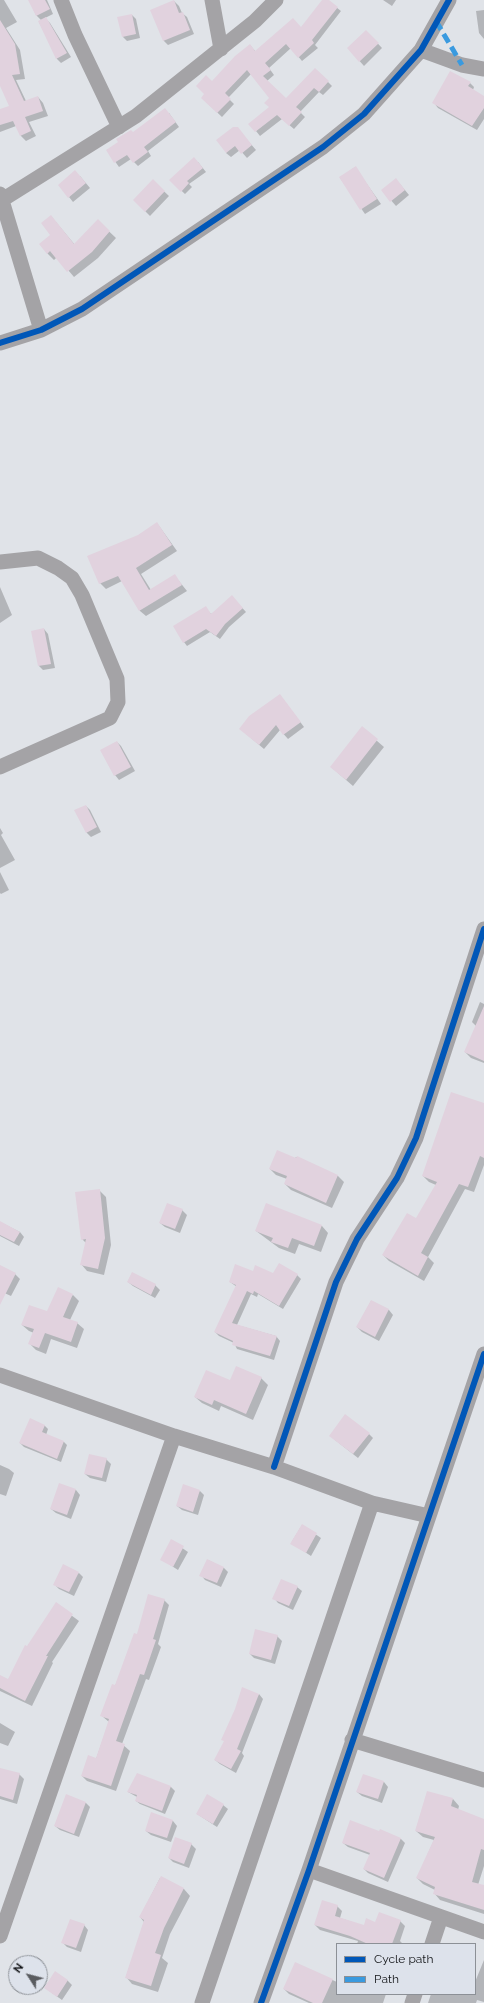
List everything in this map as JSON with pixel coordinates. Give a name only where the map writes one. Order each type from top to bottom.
[{"type":"street","points":[[61,0],[75,35],[119,127]]},
{"type":"street","points":[[212,0],[221,49]]},
{"type":"street","points":[[41,330],[1,197],[119,127],[255,22],[276,0]]},
{"type":"street","points":[[0,343],[41,330],[82,309],[117,287],[323,147],[364,114],[421,50],[449,0]]},
{"type":"street","points":[[421,50],[462,65],[484,68]]},
{"type":"street","points":[[0,562],[38,558],[58,568],[72,578],[82,595],[117,679],[118,702],[110,718],[0,767]]},
{"type":"street","points":[[274,1467],[336,1282],[357,1240],[397,1178],[416,1138],[484,929]]},
{"type":"street","points":[[261,2003],[309,1870],[484,1354]]},
{"type":"street","points":[[0,1375],[174,1436],[274,1467],[372,1503],[429,1516]]},
{"type":"street","points":[[0,1936],[174,1436]]},
{"type":"street","points":[[202,2003],[372,1503]]},
{"type":"street","points":[[352,1740],[484,1780]]},
{"type":"street","points":[[309,1870],[484,1932]]},
{"type":"street","points":[[432,1943],[441,1916]]},
{"type":"building","points":[[28,0],[45,0],[50,9],[36,16]]},
{"type":"building","points":[[174,0],[179,13],[183,12],[190,30],[163,41],[150,10]]},
{"type":"building","points":[[322,0],[329,0],[338,7],[312,40],[314,43],[298,58],[286,44],[265,63],[271,70],[263,76],[286,98],[315,68],[329,81],[319,92],[314,88],[296,107],[302,112],[289,126],[277,115],[255,132],[248,124],[269,107],[264,103],[269,98],[247,70],[225,93],[231,99],[217,113],[201,98],[204,94],[196,86],[206,75],[212,81],[235,56],[250,44],[255,51],[293,18],[301,27]]},
{"type":"building","points":[[132,14],[136,34],[122,37],[117,17]]},
{"type":"building","points":[[46,17],[67,53],[56,59],[38,21]]},
{"type":"building","points":[[0,20],[15,44],[20,74],[12,75],[24,101],[38,96],[43,111],[25,117],[31,131],[20,136],[13,121],[0,125],[0,109],[9,106],[0,86]]},
{"type":"building","points":[[366,30],[379,43],[359,62],[347,48]]},
{"type":"building","points":[[450,71],[471,82],[468,86],[484,96],[484,108],[472,126],[432,103]]},
{"type":"building","points":[[165,108],[176,122],[144,147],[148,152],[133,163],[127,155],[114,163],[106,150],[118,142],[116,139],[131,130],[133,132]]},
{"type":"building","points":[[233,127],[238,127],[252,145],[241,154],[235,146],[226,153],[216,140]]},
{"type":"building","points":[[194,157],[203,168],[187,181],[189,183],[181,192],[169,180]]},
{"type":"building","points":[[356,166],[377,199],[360,210],[339,177]]},
{"type":"building","points":[[75,170],[86,183],[68,198],[58,185]]},
{"type":"building","points":[[396,178],[405,190],[390,202],[381,190]]},
{"type":"building","points":[[153,179],[165,191],[145,212],[133,200]]},
{"type":"building","points":[[51,215],[74,244],[98,219],[110,231],[92,252],[67,272],[50,251],[47,254],[39,244],[50,235],[41,223]]},
{"type":"building","points":[[157,522],[172,545],[136,568],[149,590],[175,574],[182,585],[139,611],[118,576],[99,584],[87,556],[138,535]]},
{"type":"building","points":[[232,595],[243,608],[225,624],[216,636],[206,629],[183,643],[173,626],[206,606],[211,614]]},
{"type":"building","points":[[44,628],[51,664],[38,666],[31,631]]},
{"type":"building","points":[[280,694],[301,722],[283,735],[276,725],[259,745],[239,729],[249,716]]},
{"type":"building","points":[[362,726],[378,739],[346,780],[330,767]]},
{"type":"building","points":[[117,741],[131,767],[114,776],[100,750]]},
{"type":"building","points":[[86,805],[97,827],[86,833],[74,810]]},
{"type":"building","points":[[484,1006],[484,1061],[464,1052]]},
{"type":"building","points":[[451,1092],[484,1103],[484,1158],[480,1156],[468,1187],[459,1184],[421,1253],[428,1257],[418,1276],[382,1255],[407,1213],[416,1218],[437,1182],[422,1176]]},
{"type":"building","points":[[277,1150],[296,1158],[297,1156],[338,1175],[326,1203],[284,1184],[287,1176],[269,1169]]},
{"type":"building","points":[[100,1189],[105,1238],[98,1269],[80,1265],[86,1239],[81,1240],[75,1192]]},
{"type":"building","points":[[167,1203],[183,1209],[175,1229],[159,1223]]},
{"type":"building","points":[[266,1203],[322,1225],[314,1246],[292,1238],[288,1248],[271,1242],[273,1238],[255,1231]]},
{"type":"building","points":[[0,1221],[20,1232],[14,1242],[0,1235]]},
{"type":"building","points":[[279,1263],[298,1274],[279,1306],[254,1291],[253,1294],[247,1291],[232,1323],[277,1336],[270,1356],[232,1345],[233,1341],[214,1332],[236,1285],[229,1282],[235,1264],[253,1271],[255,1265],[273,1273]]},
{"type":"building","points":[[0,1265],[16,1273],[0,1305]]},
{"type":"building","points":[[132,1272],[156,1284],[151,1295],[127,1282]]},
{"type":"building","points":[[58,1287],[73,1294],[63,1317],[78,1322],[71,1342],[45,1333],[39,1348],[28,1344],[34,1329],[21,1325],[29,1305],[47,1311]]},
{"type":"building","points":[[371,1300],[389,1309],[375,1337],[356,1327]]},
{"type":"building","points":[[236,1366],[262,1377],[246,1414],[214,1400],[212,1405],[194,1397],[206,1370],[230,1380]]},
{"type":"building","points":[[345,1414],[370,1433],[353,1454],[329,1436]]},
{"type":"building","points":[[30,1418],[45,1425],[42,1432],[64,1441],[57,1459],[19,1443]]},
{"type":"building","points":[[89,1454],[107,1458],[102,1478],[84,1474]]},
{"type":"building","points":[[59,1483],[76,1489],[67,1515],[50,1509]]},
{"type":"building","points":[[183,1484],[200,1490],[193,1512],[176,1506]]},
{"type":"building","points":[[302,1524],[317,1533],[306,1553],[290,1544]]},
{"type":"building","points":[[171,1539],[184,1546],[173,1567],[160,1560]]},
{"type":"building","points":[[207,1559],[224,1567],[217,1583],[199,1576]]},
{"type":"building","points":[[63,1564],[79,1572],[69,1592],[53,1585]]},
{"type":"building","points":[[281,1579],[298,1586],[289,1606],[272,1599]]},
{"type":"building","points":[[148,1594],[165,1599],[153,1639],[156,1640],[144,1675],[140,1674],[116,1741],[125,1744],[111,1786],[81,1776],[88,1755],[96,1758],[109,1719],[100,1716],[112,1684],[115,1685],[134,1633],[137,1634]]},
{"type":"building","points":[[56,1602],[73,1614],[46,1656],[48,1656],[25,1701],[0,1688],[0,1675],[8,1679],[25,1645],[27,1646]]},
{"type":"building","points":[[255,1629],[278,1635],[271,1660],[249,1654]]},
{"type":"building","points":[[242,1687],[259,1694],[237,1749],[241,1751],[231,1769],[214,1760],[224,1741],[221,1740],[235,1709]]},
{"type":"building","points":[[0,1768],[20,1773],[13,1800],[0,1796]]},
{"type":"building","points":[[137,1773],[171,1786],[162,1811],[135,1801],[137,1795],[127,1792]]},
{"type":"building","points":[[363,1774],[384,1781],[378,1799],[356,1792]]},
{"type":"building","points":[[427,1791],[453,1798],[451,1806],[484,1819],[484,1850],[481,1849],[472,1882],[484,1885],[484,1910],[433,1894],[435,1887],[416,1878],[435,1837],[415,1831]]},
{"type":"building","points":[[66,1794],[86,1802],[74,1834],[54,1826]]},
{"type":"building","points":[[207,1794],[224,1804],[213,1824],[196,1814]]},
{"type":"building","points":[[151,1812],[173,1820],[167,1838],[145,1831]]},
{"type":"building","points":[[350,1820],[379,1831],[380,1829],[401,1838],[384,1878],[363,1869],[370,1853],[342,1843]]},
{"type":"building","points":[[175,1837],[192,1843],[184,1864],[168,1858]]},
{"type":"building","points":[[161,1876],[184,1888],[164,1928],[155,1953],[161,1955],[151,1986],[125,1978],[144,1920],[139,1917]]},
{"type":"building","points":[[322,1900],[338,1905],[335,1916],[364,1925],[366,1918],[375,1922],[379,1912],[401,1920],[392,1943],[366,1943],[350,1936],[314,1925]]},
{"type":"building","points":[[70,1919],[85,1924],[76,1948],[61,1943]]},
{"type":"building","points":[[295,1962],[333,1979],[322,2003],[313,2003],[283,1989]]},
{"type":"building","points":[[55,1971],[68,1980],[57,1997],[48,1991],[48,1982]]},
{"type":"marked path","points":[[436,21],[462,65]]},
{"type":"cycle path","points":[[0,343],[41,330],[82,309],[323,147],[364,114],[421,50],[449,0]]},
{"type":"cycle path","points":[[274,1467],[336,1282],[357,1239],[397,1178],[416,1138],[484,929]]},
{"type":"cycle path","points":[[261,2003],[309,1870],[484,1354]]}]
